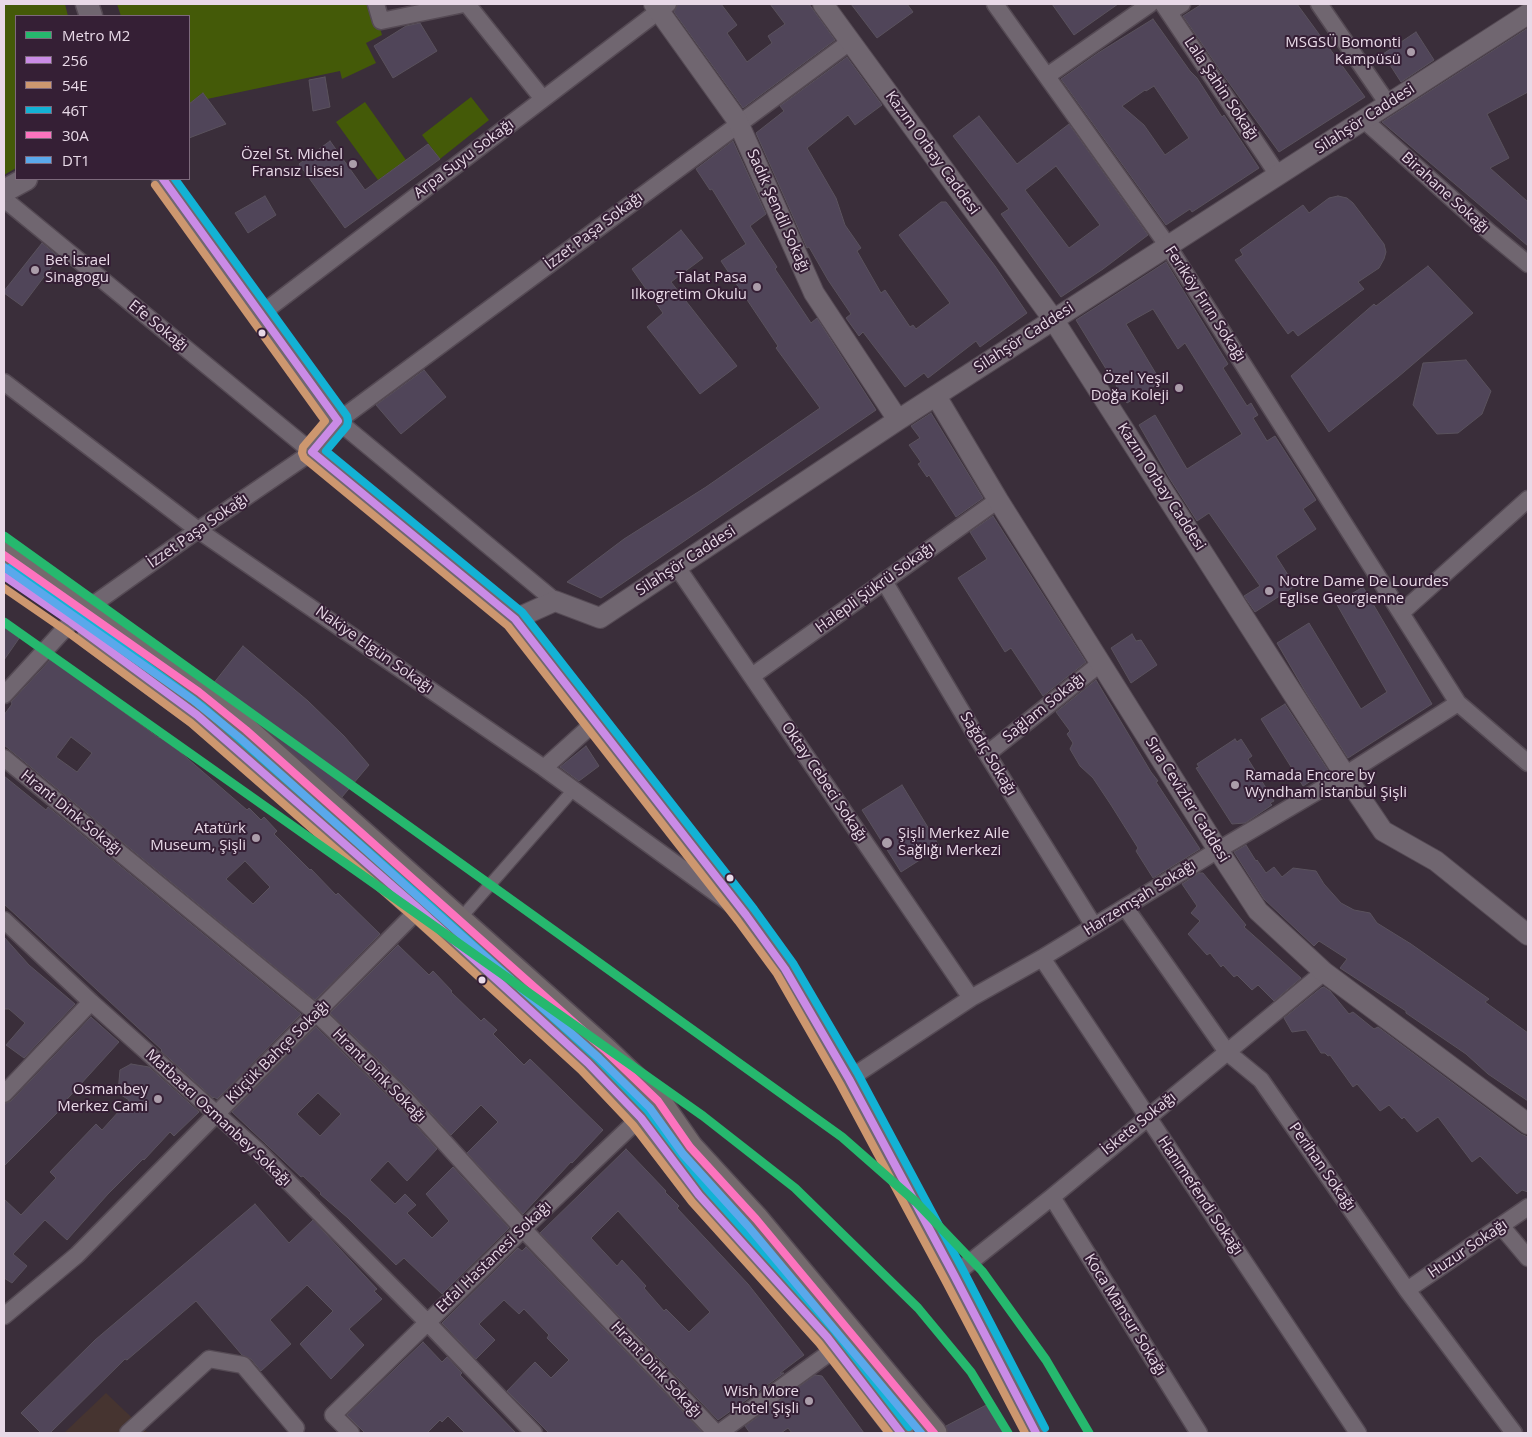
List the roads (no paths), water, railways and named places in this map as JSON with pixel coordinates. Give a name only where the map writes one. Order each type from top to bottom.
[{"type":"main road","points":[[4,191],[24,180]]},
{"type":"main road","points":[[164,180],[338,421],[312,452],[515,619],[746,915],[785,969],[849,1079],[1036,1433]]},
{"type":"main road","points":[[4,555],[248,758],[419,909],[588,1063],[649,1109],[700,1195],[836,1348],[901,1433]]},
{"type":"main road","points":[[4,576],[77,616],[199,692],[246,730],[581,1028],[649,1109],[690,1148],[756,1219],[934,1433]]},
{"type":"street","points":[[376,4],[381,21],[466,4],[543,99]]},
{"type":"street","name":"Kazım Orbay Caddesi","points":[[823,4],[1053,319],[1345,775],[1383,831],[1436,860],[1528,936]]},
{"type":"street","name":"Feriköy Fırın Sokağı","points":[[995,4],[1168,246],[1458,703],[1528,763]]},
{"type":"street","points":[[1047,76],[1150,4]]},
{"type":"street","points":[[1319,4],[1388,104]]},
{"type":"street","name":"Arpa Suyu Sokağı","points":[[261,314],[543,99],[660,6]]},
{"type":"street","name":"Sadık Şendil Sokağı","points":[[660,6],[739,124],[814,293],[898,420]]},
{"type":"street","name":"Lala Şahin Sokağı","points":[[1171,6],[1278,175]]},
{"type":"street","name":"Silahşör Caddesi","points":[[554,602],[600,618],[1053,319],[1528,14]]},
{"type":"street","name":"İzzet Paşa Sokağı","points":[[338,421],[851,41]]},
{"type":"street","name":"Birahane Sokağı","points":[[1364,120],[1488,231],[1528,264]]},
{"type":"street","name":"Efe Sokağı","points":[[4,199],[312,452]]},
{"type":"street","name":"Nakiye Elgün Sokağı","points":[[4,382],[198,530],[574,789],[746,915]]},
{"type":"street","name":"Sıra Cevizler Caddesi","points":[[936,396],[998,500],[1258,911],[1324,972],[1528,1124]]},
{"type":"street","points":[[338,421],[554,602],[515,619]]},
{"type":"street","name":"İzzet Paşa Sokağı","points":[[4,695],[77,616],[312,452]]},
{"type":"street","points":[[1401,613],[1528,499]]},
{"type":"street","name":"Halepli Şükrü Sokağı","points":[[752,676],[998,500]]},
{"type":"street","name":"Oktay Cebeci Sokağı","points":[[677,567],[970,998]]},
{"type":"street","name":"Sağdıç Sokağı","points":[[884,581],[987,754],[1094,926]]},
{"type":"street","name":"Sağlam Sokağı","points":[[987,754],[1101,663]]},
{"type":"street","name":"Harzemşah Sokağı","points":[[849,1079],[970,998],[1042,958],[1345,775],[1458,703]]},
{"type":"street","points":[[544,768],[595,722]]},
{"type":"street","name":"Hrant Dink Sokağı","points":[[4,758],[316,1013],[406,1100],[523,1229],[717,1433]]},
{"type":"street","points":[[460,919],[574,789]]},
{"type":"street","name":"Perihan Sokağı","points":[[1125,907],[1227,1052],[1261,1080],[1407,1290],[1514,1433]]},
{"type":"street","name":"Küçük Bahçe Sokağı","points":[[4,1316],[77,1255],[419,909]]},
{"type":"street","name":"Matbaacı Osmanbey Sokağı","points":[[4,920],[91,1002],[258,1151],[534,1433]]},
{"type":"street","name":"Hanımefendi Sokağı","points":[[1042,958],[1358,1433]]},
{"type":"street","name":"İskete Sokağı","points":[[954,1275],[1052,1197],[1324,972]]},
{"type":"street","points":[[4,1094],[91,1002]]},
{"type":"street","name":"Etfal Hastanesi Sokağı","points":[[351,1433],[333,1415],[649,1109]]},
{"type":"street","name":"Koca Mansur Sokağı","points":[[1052,1197],[1199,1433]]},
{"type":"street","name":"Huzur Sokağı","points":[[1407,1290],[1528,1207]]},
{"type":"street","points":[[1502,1226],[1528,1258]]},
{"type":"street","points":[[717,1433],[836,1348]]},
{"type":"street","points":[[128,1433],[209,1359],[243,1365],[296,1428]]},
{"type":"metro line","name":"M2","points":[[4,536],[842,1137],[916,1202],[982,1271],[1046,1360],[1089,1433]]},
{"type":"metro line","name":"M2","points":[[4,622],[703,1116],[795,1188],[918,1308],[971,1372],[1008,1433]]},
{"type":"place","name":"MSGSÜ Bomonti Kampüsü","points":[[1411,52]]},
{"type":"place","name":"Özel St. Michel Fransız Lisesi","points":[[353,164]]},
{"type":"place","name":"Bet İsrael Sinagogu","points":[[35,270]]},
{"type":"place","name":"Talat Pasa Ilkogretim Okulu","points":[[757,287]]},
{"type":"place","name":"Özel Yeşil Doğa Koleji","points":[[1179,388]]},
{"type":"place","name":"Notre Dame De Lourdes Eglise Georgienne","points":[[1269,591]]},
{"type":"place","name":"Ramada Encore by Wyndham İstanbul Şişli","points":[[1235,785]]},
{"type":"place","name":"Atatürk Museum, Şişli","points":[[256,838]]},
{"type":"place","name":"Şişli Merkez Aile Sağlığı Merkezi","points":[[887,843]]},
{"type":"place","name":"Osmanbey Merkez Cami","points":[[158,1099]]},
{"type":"place","name":"Wish More Hotel Şişli","points":[[809,1401]]}]
